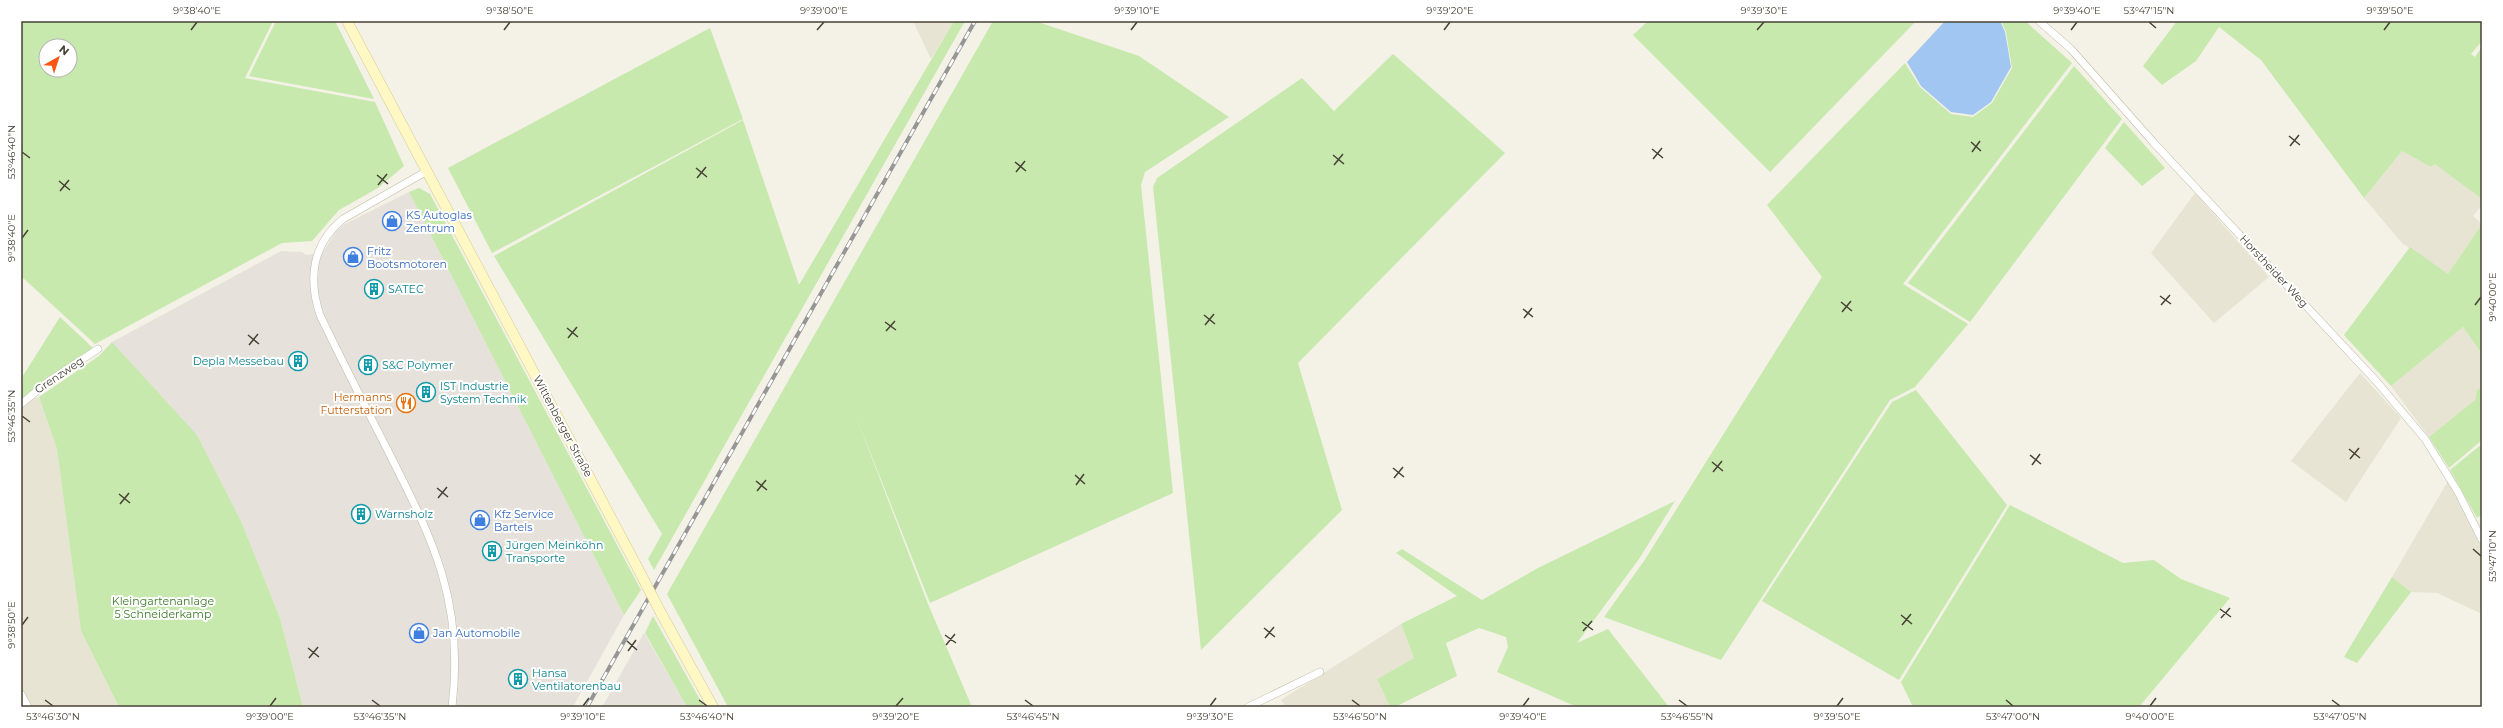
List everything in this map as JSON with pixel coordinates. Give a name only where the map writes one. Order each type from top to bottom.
[{"type":"main road","name":"Wittenberger Straße","points":[[348,21],[634,563],[712,707]]},
{"type":"street","name":"Horstheider Weg","points":[[2039,21],[2071,49],[2154,143],[2377,382],[2426,439],[2458,492],[2482,540]]},
{"type":"street","points":[[427,171],[343,219],[333,227],[318,250],[313,280],[314,296],[320,315],[417,508],[439,560],[454,628],[456,658],[452,707]]},
{"type":"street","name":"Grenzweg","points":[[21,404],[48,381],[98,349]]},
{"type":"street","points":[[1248,707],[1320,672]]},
{"type":"street","points":[[21,694],[28,707]]},
{"type":"shaded area","points":[[913,21],[954,21],[931,59]]},
{"type":"shaded area","points":[[2402,151],[2431,167],[2435,163],[2482,199],[2482,205],[2473,216],[2482,224],[2448,274],[2402,243],[2364,198]]},
{"type":"shaded area","points":[[409,192],[624,615],[573,707],[303,707],[280,618],[241,521],[197,436],[112,342],[281,251],[302,252],[307,255],[323,252],[336,231],[345,224]]},
{"type":"shaded area","points":[[2195,193],[2269,277],[2214,323],[2151,253]]},
{"type":"shaded area","points":[[2463,327],[2482,354],[2482,387],[2477,390],[2475,400],[2429,437],[2391,386]]},
{"type":"shaded area","points":[[2360,373],[2401,418],[2346,502],[2291,461]]},
{"type":"shaded area","points":[[39,397],[57,449],[81,631],[119,707],[21,707],[21,403]]},
{"type":"shaded area","points":[[2448,481],[2482,549],[2482,614],[2437,593],[2411,592],[2392,577]]},
{"type":"shaded area","points":[[1401,624],[1414,658],[1377,679],[1390,707],[1286,707],[1281,700]]},
{"type":"shaded area","points":[[644,633],[687,707],[602,707]]},
{"type":"green space","points":[[21,21],[273,21],[245,78],[375,102],[404,166],[378,188],[339,210],[312,241],[282,243],[95,344],[21,276]]},
{"type":"green space","points":[[276,21],[335,21],[374,99],[249,76]]},
{"type":"green space","points":[[954,21],[965,21],[654,570],[648,559],[662,534],[494,256],[743,120],[799,285]]},
{"type":"green space","points":[[993,21],[1035,21],[1139,56],[1229,117],[1145,172],[1141,185],[1173,493],[930,603],[855,414],[928,604],[972,707],[728,707],[667,594]]},
{"type":"green space","points":[[1648,21],[1916,21],[1770,172],[1633,35]]},
{"type":"green space","points":[[2001,21],[2025,21],[2072,63],[1903,284],[1968,324],[1915,387],[1890,400],[1721,660],[1604,617],[1644,561],[1822,277],[1767,205],[1905,63],[1920,87],[1951,114],[1973,117],[1992,103],[2012,68],[2006,32]]},
{"type":"green space","points":[[2177,21],[2482,21],[2482,41],[2471,54],[2475,57],[2482,47],[2482,199],[2435,164],[2431,167],[2402,151],[2364,198],[2261,60],[2219,27],[2196,61],[2162,85],[2143,66]]},
{"type":"green space","points":[[710,28],[743,119],[492,253],[448,168]]},
{"type":"green space","points":[[1393,54],[1505,153],[1298,363],[1342,510],[1201,650],[1153,187],[1157,178],[1302,78],[1334,111]]},
{"type":"green space","points":[[2074,66],[2122,119],[1970,322],[1908,283]]},
{"type":"green space","points":[[2124,122],[2165,168],[2142,186],[2105,148]]},
{"type":"green space","points":[[419,188],[430,194],[641,590],[624,615],[409,192]]},
{"type":"green space","points":[[2482,224],[2482,354],[2463,327],[2391,386],[2344,335],[2410,247],[2448,274]]},
{"type":"green space","points":[[60,317],[94,349],[21,401],[21,379]]},
{"type":"green space","name":"Kleingartenanlage 5 Schneiderkamp","points":[[112,342],[197,435],[241,521],[280,618],[303,707],[119,707],[81,631],[57,449],[39,397],[99,356]]},
{"type":"green space","points":[[2482,387],[2482,440],[2449,468],[2429,437],[2475,400],[2477,390]]},
{"type":"green space","points":[[1916,390],[2007,505],[1899,680],[1762,601],[1892,402]]},
{"type":"green space","points":[[2482,444],[2482,514],[2477,518],[2450,470]]},
{"type":"green space","points":[[1675,501],[1639,559],[1577,643],[1608,629],[1669,707],[1577,707],[1497,672],[1508,647],[1506,637],[1479,628],[1446,643],[1457,676],[1395,707],[1390,707],[1377,679],[1414,658],[1401,624],[1457,596],[1396,553],[1402,549],[1482,600],[1536,569]]},
{"type":"green space","points":[[2010,505],[2123,563],[2154,560],[2181,579],[2230,598],[2139,707],[1913,707],[1901,682]]},
{"type":"green space","points":[[2392,577],[2411,592],[2357,663],[2344,657]]},
{"type":"green space","points":[[653,616],[704,707],[687,707],[645,633]]},
{"type":"water","points":[[1945,21],[2000,21],[2005,32],[2011,67],[1991,102],[1973,115],[1951,112],[1921,86],[1907,62]]},
{"type":"railway","points":[[587,707],[975,21]]},
{"type":"place","name":"KS Autoglas Zentrum","points":[[392,221]]},
{"type":"place","name":"Fritz Bootsmotoren","points":[[353,257]]},
{"type":"place","name":"SATEC","points":[[374,289]]},
{"type":"place","name":"Depla Messebau","points":[[298,361]]},
{"type":"place","name":"S&C Polymer","points":[[368,365]]},
{"type":"place","name":"IST Industrie System Technik","points":[[426,392]]},
{"type":"place","name":"Hermanns Futterstation","points":[[406,403]]},
{"type":"place","name":"Warnsholz","points":[[361,514]]},
{"type":"place","name":"Kfz Service Bartels","points":[[480,520]]},
{"type":"place","name":"Jürgen Meinköhn Transporte","points":[[492,551]]},
{"type":"place","name":"Jan Automobile","points":[[419,633]]},
{"type":"place","name":"Hansa Ventilatorenbau","points":[[518,679]]}]
